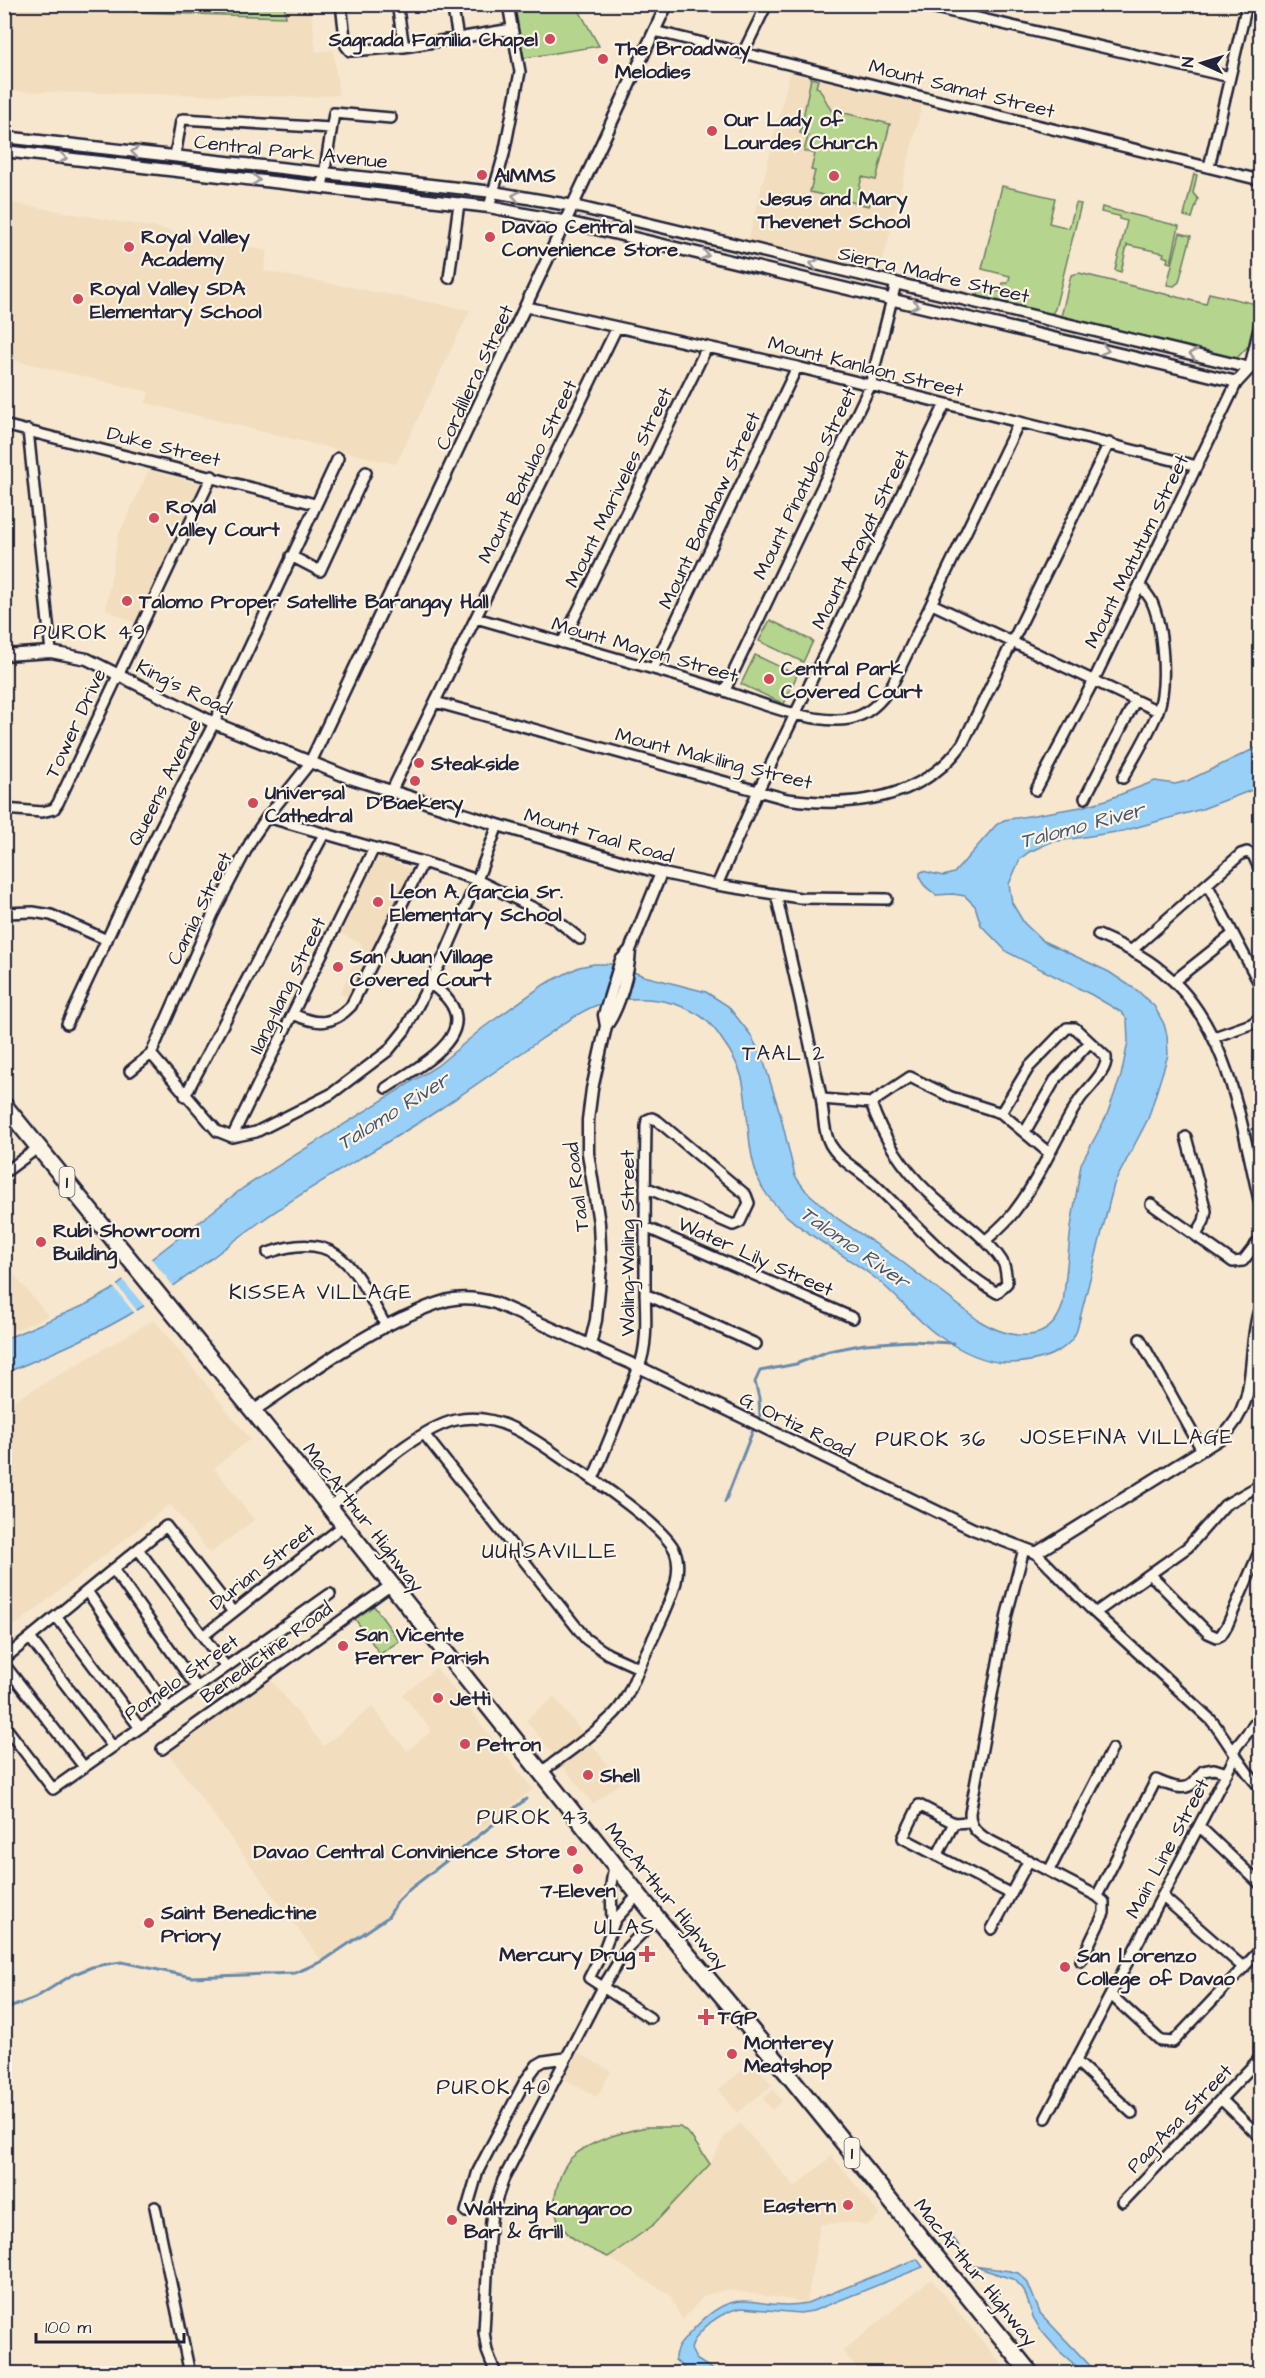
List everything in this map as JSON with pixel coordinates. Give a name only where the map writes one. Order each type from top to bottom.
[{"type":"highway","name":"MacArthur Highway","points":[[4,1105],[253,1411],[638,1895],[787,2073],[1031,2373]]},
{"type":"street","points":[[341,4],[346,46],[350,51],[404,47],[512,29]]},
{"type":"street","points":[[398,4],[404,47]]},
{"type":"street","points":[[452,4],[458,38]]},
{"type":"street","points":[[489,207],[504,154],[520,72],[508,4]]},
{"type":"street","name":"Cordillera Street","points":[[309,763],[527,307],[567,222],[616,108],[667,4]]},
{"type":"street","points":[[742,53],[767,4]]},
{"type":"street","points":[[918,4],[1230,77]]},
{"type":"street","points":[[1209,167],[1247,4]]},
{"type":"street","name":"Mount Samat Street","points":[[654,31],[1260,180]]},
{"type":"street","points":[[322,188],[334,113],[391,118]]},
{"type":"street","points":[[175,156],[183,119],[331,128]]},
{"type":"street","name":"Central Park Avenue","points":[[4,137],[493,192],[573,206]]},
{"type":"street","points":[[33,154],[35,141]]},
{"type":"street","name":"Central Park Avenue","points":[[4,151],[459,203],[567,222]]},
{"type":"street","points":[[449,278],[459,203]]},
{"type":"street","name":"Sierra Madre Street","points":[[573,206],[1255,369]]},
{"type":"street","name":"Sierra Madre Street","points":[[567,222],[1237,382]]},
{"type":"street","name":"Mount Pinatubo Street","points":[[725,690],[870,386],[896,283]]},
{"type":"street","name":"Mount Kanlaon Street","points":[[527,307],[797,367],[1197,466]]},
{"type":"street","name":"Mount Matutum Street","points":[[1036,790],[1093,682],[1237,382],[1255,369],[1260,326]]},
{"type":"street","name":"Mount Batulao Street","points":[[391,792],[617,327]]},
{"type":"street","name":"Mount Mariveles Street","points":[[562,643],[707,347]]},
{"type":"street","name":"Mount Banahaw Street","points":[[653,669],[797,367]]},
{"type":"street","name":"Mount Arayat Street","points":[[717,885],[758,791],[945,404]]},
{"type":"street","name":"Mount Mayon Street","points":[[476,618],[797,713],[821,719],[859,717],[878,705],[893,683],[1019,422]]},
{"type":"street","name":"Duke Street","points":[[4,425],[315,504]]},
{"type":"street","points":[[28,430],[51,652]]},
{"type":"street","name":"Mount Makiling Street","points":[[435,702],[758,791],[807,802],[843,802],[881,796],[912,786],[954,756],[971,730],[1109,443]]},
{"type":"street","name":"Queens Avenue","points":[[68,1024],[148,850],[214,723],[338,458]]},
{"type":"street","points":[[291,556],[320,571],[366,472]]},
{"type":"street","name":"Tower Drive","points":[[4,809],[42,812],[54,809],[212,476]]},
{"type":"street","points":[[1124,778],[1158,711],[1162,690],[1160,640],[1151,601],[1140,585]]},
{"type":"street","points":[[932,604],[1158,711]]},
{"type":"street","name":"King's Road","points":[[4,655],[51,652],[87,659],[214,723],[309,763]]},
{"type":"street","points":[[1085,798],[1135,700]]},
{"type":"street","name":"Mount Taal Road","points":[[309,763],[391,792],[661,873],[717,885],[814,899],[887,899]]},
{"type":"street","name":"Camia Street","points":[[130,1071],[152,1054],[213,914],[240,861],[267,817],[309,763]]},
{"type":"street","points":[[267,817],[477,880],[554,918],[580,939]]},
{"type":"street","points":[[152,1054],[185,1096],[217,1131],[232,1137],[256,1132],[331,1094],[388,1052],[405,1030],[445,954],[498,825]]},
{"type":"street","points":[[185,1096],[324,834]]},
{"type":"street","name":"Ilang-Ilang Street","points":[[232,1137],[374,848]]},
{"type":"street","points":[[1132,950],[1244,853],[1253,855],[1260,870]]},
{"type":"street","points":[[293,1014],[308,1021],[329,1021],[341,1017],[351,1006],[423,862]]},
{"type":"street","name":"Taal Road","points":[[590,1345],[596,1320],[601,1268],[599,1223],[588,1153],[588,1120],[592,1089],[608,1019],[625,961],[661,873]]},
{"type":"street","points":[[1207,884],[1260,985]]},
{"type":"street","points":[[776,894],[822,1099],[827,1138],[836,1152],[869,1180],[942,1252],[979,1283],[997,1293],[1007,1283],[1004,1262],[985,1241],[933,1197],[905,1167],[885,1139],[871,1103]]},
{"type":"street","points":[[4,913],[33,912],[51,915],[107,940]]},
{"type":"street","points":[[1174,981],[1233,934]]},
{"type":"street","points":[[1098,935],[1132,950],[1174,981],[1197,1008],[1214,1037],[1229,1079],[1260,1204]]},
{"type":"street","points":[[386,1089],[438,1054],[451,1040],[455,1027],[450,1001],[443,992],[429,983]]},
{"type":"street","points":[[1214,1037],[1251,1024],[1260,1018]]},
{"type":"street","points":[[985,1241],[1015,1211],[1041,1170],[1077,1104],[1106,1066],[1106,1058],[1075,1029],[1067,1028],[1029,1067],[1001,1113]]},
{"type":"street","points":[[1025,1132],[1055,1080],[1090,1042]]},
{"type":"street","points":[[822,1099],[871,1103],[910,1077],[951,1097],[1001,1113],[1049,1153]]},
{"type":"street","name":"Waling-Waling Street","points":[[593,1479],[643,1352],[645,1294],[645,1187],[646,1127],[649,1119],[655,1119],[746,1195],[749,1203],[740,1222],[733,1225],[645,1187]]},
{"type":"street","points":[[1186,1137],[1206,1211],[1204,1221],[1196,1235]]},
{"type":"street","points":[[4,1173],[39,1147]]},
{"type":"street","points":[[1151,1204],[1229,1260],[1238,1262],[1248,1256],[1260,1239]]},
{"type":"street","name":"Water Lily Street","points":[[645,1227],[853,1318]]},
{"type":"street","points":[[268,1253],[302,1247],[335,1253],[350,1265],[386,1326]]},
{"type":"street","points":[[645,1294],[756,1344]]},
{"type":"street","name":"G. Ortiz Road","points":[[253,1411],[340,1351],[386,1326],[430,1305],[452,1299],[475,1298],[495,1303],[639,1367],[955,1521],[1036,1553]]},
{"type":"street","points":[[1260,1308],[1255,1329],[1246,1404],[1232,1428],[1202,1450],[1036,1553],[1095,1613],[1211,1720],[1243,1767],[1260,1787]]},
{"type":"street","points":[[1140,1339],[1202,1450]]},
{"type":"street","points":[[330,1507],[424,1434],[446,1423],[479,1418],[499,1421],[540,1443],[593,1479],[665,1536],[676,1553],[678,1572],[672,1594],[626,1697],[616,1713],[540,1773]]},
{"type":"street","points":[[424,1434],[464,1481],[586,1639],[608,1654],[639,1668]]},
{"type":"street","points":[[1095,1613],[1188,1547],[1225,1505],[1260,1485]]},
{"type":"street","name":"Durian Street","points":[[203,1636],[344,1525]]},
{"type":"street","points":[[4,1659],[166,1526],[233,1612]]},
{"type":"street","points":[[138,1549],[226,1667]]},
{"type":"street","points":[[1024,1550],[1007,1614],[970,1822],[978,1834],[1104,1902],[1105,1909],[1081,1961]]},
{"type":"street","points":[[1150,1574],[1208,1634],[1217,1637],[1227,1626],[1260,1550]]},
{"type":"street","points":[[113,1569],[197,1688]]},
{"type":"street","name":"Benedictine Road","points":[[162,1749],[391,1585]]},
{"type":"street","points":[[87,1591],[168,1708]]},
{"type":"street","name":"Pomelo Street","points":[[4,1725],[53,1789],[330,1594]]},
{"type":"street","points":[[56,1616],[140,1728]]},
{"type":"street","points":[[30,1638],[113,1747]]},
{"type":"street","points":[[4,1664],[84,1767]]},
{"type":"street","name":"Main Line Street","points":[[1046,2118],[1227,1773],[1235,1753],[1260,1719]]},
{"type":"street","points":[[1049,1871],[1112,1749]]},
{"type":"street","points":[[1096,1896],[1156,1780],[1183,1787],[1188,1786],[1208,1769],[1227,1773]]},
{"type":"street","points":[[970,1822],[954,1823],[919,1805],[903,1838],[1011,1894]]},
{"type":"street","points":[[937,1856],[954,1823]]},
{"type":"street","points":[[1199,1826],[1260,1884]]},
{"type":"street","points":[[992,1929],[1029,1860]]},
{"type":"street","points":[[611,1928],[613,1908],[611,1885],[614,1865]]},
{"type":"street","points":[[638,1895],[617,1916],[605,1947],[589,1978],[650,2018]]},
{"type":"street","points":[[1162,1896],[1244,1968]]},
{"type":"street","points":[[496,2373],[487,2351],[484,2332],[492,2213],[503,2180],[603,1987],[627,1948],[657,1918]]},
{"type":"street","points":[[1111,1995],[1161,2041],[1168,2043],[1177,2040],[1260,1950]]},
{"type":"street","points":[[466,2212],[478,2170],[525,2081],[537,2065],[544,2061],[566,2058]]},
{"type":"street","name":"Pag-Asa Street","points":[[1123,2202],[1260,2058]]},
{"type":"street","points":[[1076,2061],[1132,2113]]},
{"type":"street","points":[[1222,2100],[1260,2138]]},
{"type":"street","points":[[155,2207],[190,2373]]},
{"type":"shaded area","points":[[310,4],[316,52],[333,50],[339,95],[310,97],[5,91],[5,5]]},
{"type":"shaded area","name":"Jesus and Mary Thevenet School","points":[[790,73],[922,105],[880,273],[748,242]]},
{"type":"shaded area","points":[[5,202],[186,233],[267,251],[264,271],[470,310],[396,464],[146,403],[149,392],[5,358]]},
{"type":"shaded area","points":[[149,470],[201,484],[135,623],[106,609],[118,536]]},
{"type":"shaded area","name":"Leon A. Garcia Sr. Elementary School","points":[[379,856],[415,871],[350,998],[340,994],[362,944],[340,933]]},
{"type":"shaded area","points":[[4,1264],[48,1316],[13,1331],[5,1317]]},
{"type":"shaded area","points":[[154,1320],[250,1439],[214,1468],[254,1520],[210,1553],[170,1504],[5,1633],[5,1406]]},
{"type":"shaded area","points":[[436,1668],[533,1789],[400,1893],[386,1916],[321,1960],[168,1753],[271,1680],[324,1746],[372,1707],[407,1751],[432,1731],[403,1695]]},
{"type":"shaded area","points":[[554,1697],[583,1733],[554,1755],[526,1720]]},
{"type":"shaded area","points":[[590,1742],[621,1782],[593,1804],[562,1765]]},
{"type":"shaded area","points":[[578,2053],[611,2071],[597,2097],[564,2079]]},
{"type":"shaded area","points":[[753,2062],[772,2085],[737,2113],[718,2090]]},
{"type":"shaded area","points":[[773,2090],[782,2101],[772,2110],[763,2099]]},
{"type":"shaded area","points":[[740,2124],[795,2187],[832,2156],[880,2215],[866,2226],[855,2222],[820,2224],[807,2302],[727,2290],[705,2295],[682,2320],[670,2295],[608,2257],[652,2226],[710,2164],[725,2136]]},
{"type":"shaded area","points":[[931,2279],[1009,2373],[861,2373],[843,2351]]},
{"type":"green space","points":[[284,4],[286,17],[134,12],[134,5]]},
{"type":"green space","points":[[513,5],[576,5],[599,46],[524,58]]},
{"type":"green space","points":[[811,78],[818,80],[816,87],[819,88],[832,112],[890,124],[876,180],[862,177],[857,197],[871,201],[869,206],[810,192],[815,171],[811,170],[815,154],[804,151],[808,136],[800,133]]},
{"type":"green space","points":[[1194,174],[1197,175],[1193,193],[1198,199],[1192,218],[1184,216]]},
{"type":"green space","points":[[1002,186],[1055,198],[1049,223],[1069,228],[1076,203],[1081,204],[1055,309],[1051,315],[977,297],[980,287],[1001,292],[1003,283],[1008,283],[1010,276],[982,269]]},
{"type":"green space","points":[[1102,207],[1179,226],[1171,263],[1167,262],[1168,258],[1163,256],[1164,253],[1127,245],[1121,272],[1115,270],[1127,221],[1119,219],[1119,216],[1101,212]]},
{"type":"green space","points":[[1180,233],[1191,236],[1179,282],[1174,286],[1167,285]]},
{"type":"green space","points":[[1079,273],[1206,304],[1209,293],[1260,305],[1253,341],[1236,359],[1061,317],[1071,275]]},
{"type":"green space","points":[[770,620],[813,641],[803,662],[759,641]]},
{"type":"green space","name":"Central Park Covered Court","points":[[755,655],[797,675],[784,704],[741,684]]},
{"type":"green space","points":[[374,1606],[399,1641],[380,1654],[355,1619]]},
{"type":"green space","points":[[647,2127],[680,2127],[690,2135],[710,2164],[652,2226],[608,2257],[585,2246],[566,2232],[556,2213],[558,2183],[566,2164],[588,2146],[627,2131]]},
{"type":"water","name":"Talomo River","points":[[1260,746],[1260,787],[1202,809],[1123,831],[1051,842],[1029,852],[1020,859],[1009,884],[1012,903],[1024,923],[1043,941],[1109,972],[1138,991],[1154,1006],[1167,1035],[1168,1055],[1148,1119],[1114,1184],[1077,1330],[1072,1339],[1057,1352],[1027,1362],[1006,1363],[987,1360],[960,1349],[928,1328],[875,1278],[798,1225],[771,1201],[762,1187],[750,1147],[742,1078],[734,1058],[718,1034],[703,1018],[683,1007],[657,1000],[638,999],[600,1004],[577,1015],[437,1111],[282,1207],[158,1297],[92,1335],[5,1373],[5,1339],[85,1305],[110,1291],[243,1188],[437,1066],[484,1027],[545,984],[579,967],[594,964],[612,964],[644,976],[706,992],[728,1006],[750,1034],[763,1059],[780,1113],[795,1176],[806,1191],[838,1219],[897,1258],[978,1320],[990,1327],[1015,1335],[1039,1333],[1057,1318],[1063,1304],[1071,1227],[1081,1164],[1106,1117],[1121,1076],[1128,1042],[1127,1019],[1121,1012],[1092,995],[1007,952],[981,925],[975,906],[965,896],[936,895],[923,883],[920,873],[923,871],[943,876],[954,873],[996,825],[1004,820],[1081,807],[1155,781],[1175,784],[1187,781]]},
{"type":"water","points":[[917,2259],[923,2267],[813,2311],[800,2313],[742,2308],[718,2317],[698,2335],[691,2349],[696,2359],[718,2373],[689,2373],[675,2360],[677,2349],[685,2339],[707,2316],[721,2307],[734,2302],[746,2301],[788,2305],[807,2303]]},
{"type":"water","points":[[973,2266],[1018,2273],[1027,2281],[1040,2313],[1097,2373],[1084,2373],[1058,2350],[1040,2329],[1033,2317],[1024,2290],[1015,2280]]},
{"type":"pier","points":[[149,1256],[176,1289],[146,1308],[121,1278]]},
{"type":"pier","points":[[115,1283],[139,1313],[136,1315],[112,1285]]},
{"type":"waterway","points":[[760,1416],[755,1382],[760,1371],[796,1364],[829,1351],[865,1344],[910,1341],[953,1343]]},
{"type":"waterway","points":[[725,1502],[753,1430]]},
{"type":"waterway","points":[[4,2010],[35,1998],[72,1975],[92,1967],[122,1962],[191,1977],[295,1973],[323,1961],[388,1917],[398,1901],[410,1889],[526,1799]]},
{"type":"waterway","points":[[947,2240],[953,2239],[959,2247]]},
{"type":"place","name":"Sagrada Familia Chapel","points":[[550,39]]},
{"type":"place","name":"The Broadway Melodies","points":[[603,59]]},
{"type":"place","name":"Our Lady of Lourdes Church","points":[[712,131]]},
{"type":"place","name":"AIMMS","points":[[482,175]]},
{"type":"place","name":"Jesus and Mary Thevenet School","points":[[834,176]]},
{"type":"place","name":"Davao Central Convenience Store","points":[[490,237]]},
{"type":"place","name":"Royal Valley Academy","points":[[129,247]]},
{"type":"place","name":"Royal Valley SDA Elementary School","points":[[78,299]]},
{"type":"place","name":"Royal Valley Court","points":[[154,518]]},
{"type":"place","name":"Talomo Proper Satellite Barangay Hall","points":[[127,601]]},
{"type":"place","name":"Central Park Covered Court","points":[[769,679]]},
{"type":"place","name":"Steakside","points":[[419,763]]},
{"type":"place","name":"D'Baekery","points":[[415,781]]},
{"type":"place","name":"Universal Cathedral","points":[[253,803]]},
{"type":"place","name":"Leon A. Garcia Sr. Elementary School","points":[[378,902]]},
{"type":"place","name":"San Juan Village Covered Court","points":[[338,967]]},
{"type":"place","name":"Rubi Showroom Building","points":[[41,1242]]},
{"type":"place","name":"San Vicente Ferrer Parish","points":[[343,1646]]},
{"type":"place","name":"Jetti","points":[[438,1698]]},
{"type":"place","name":"Petron","points":[[465,1744]]},
{"type":"place","name":"Shell","points":[[588,1775]]},
{"type":"place","name":"Davao Central Convinience Store","points":[[572,1851]]},
{"type":"place","name":"7-Eleven","points":[[578,1869]]},
{"type":"place","name":"Saint Benedictine Priory","points":[[149,1923]]},
{"type":"place","name":"Mercury Drug","points":[[647,1954]]},
{"type":"place","name":"San Lorenzo College of Davao","points":[[1065,1967]]},
{"type":"place","name":"TGP","points":[[706,2017]]},
{"type":"place","name":"Monterey Meatshop","points":[[732,2054]]},
{"type":"place","name":"Eastern","points":[[848,2205]]},
{"type":"place","name":"Waltzing Kangaroo Bar & Grill","points":[[452,2220]]},
{"type":"district","name":"PUROK 49","points":[[90,632]]},
{"type":"district","name":"TAAL 2","points":[[784,1053]]},
{"type":"district","name":"KISSEA VILLAGE","points":[[321,1292]]},
{"type":"district","name":"JOSEFINA VILLAGE","points":[[1127,1437]]},
{"type":"district","name":"PUROK 36","points":[[931,1439]]},
{"type":"district","name":"UUHSAVILLE","points":[[550,1551]]},
{"type":"district","name":"PUROK 43","points":[[533,1817]]},
{"type":"district","name":"ULAS","points":[[625,1926]]},
{"type":"district","name":"PUROK 40","points":[[494,2087]]}]
